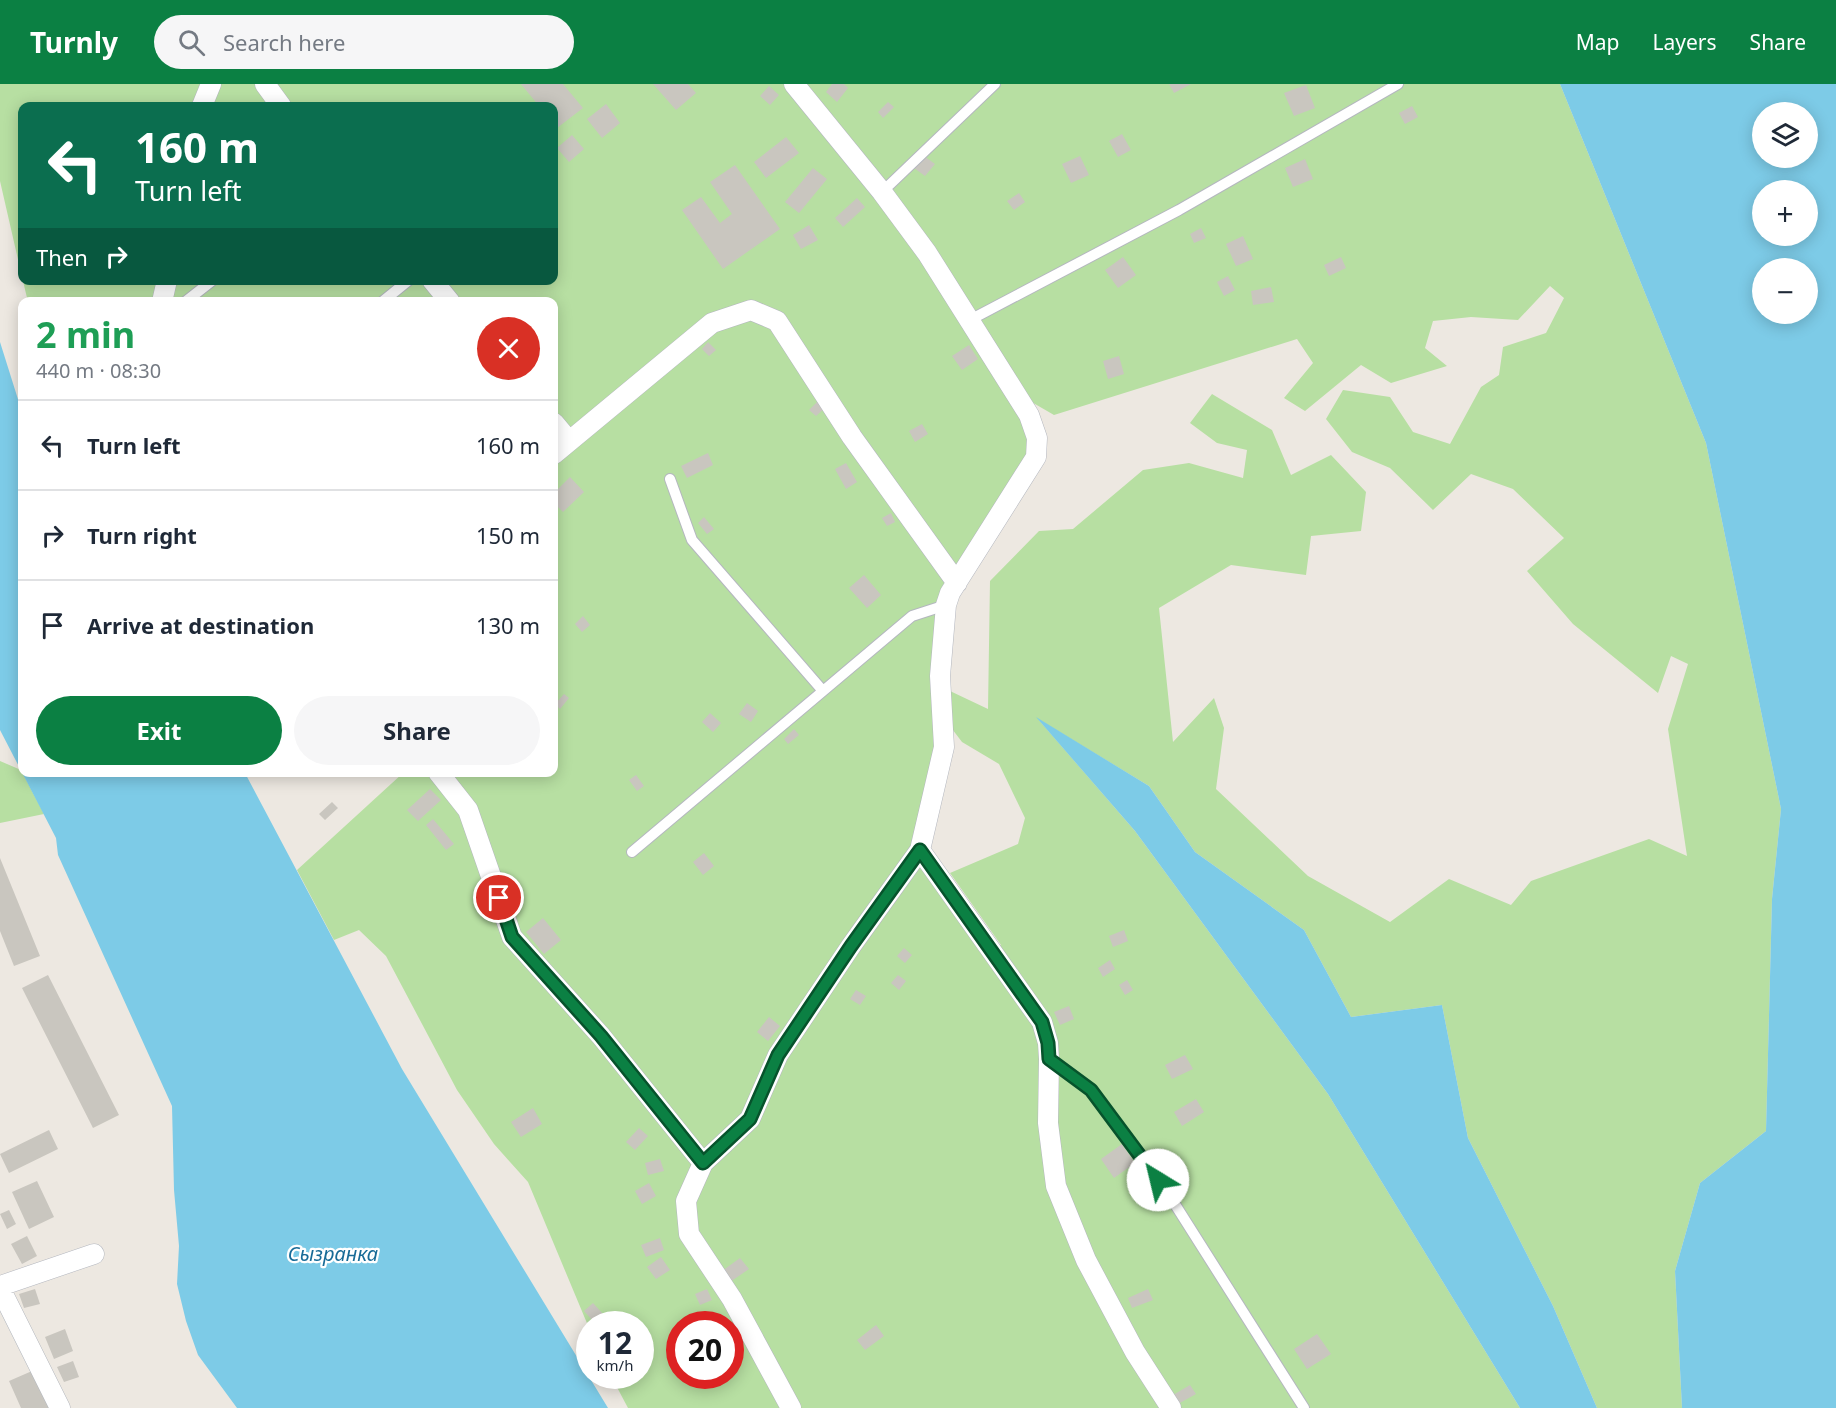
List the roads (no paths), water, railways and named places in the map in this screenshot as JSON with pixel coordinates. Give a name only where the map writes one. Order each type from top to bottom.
[{"type":"street","points":[[204,102],[211,84]]},
{"type":"street","points":[[265,84],[278,102]]},
{"type":"street","points":[[791,1408],[732,1299],[688,1234],[686,1201],[703,1163],[750,1119],[778,1055],[851,946],[920,850],[944,747],[940,676],[946,605],[957,583],[1035,457],[1037,438],[1029,415],[927,253],[882,192],[796,85]]},
{"type":"street","points":[[436,285],[446,297]]},
{"type":"street","points":[[558,451],[712,322],[751,310],[777,321],[852,437],[957,583]]},
{"type":"street","points":[[558,428],[569,441]]},
{"type":"street","points":[[442,777],[468,810],[512,937],[601,1036],[703,1163]]},
{"type":"street","points":[[920,850],[1042,1022],[1048,1043],[1048,1123],[1056,1186],[1086,1260],[1135,1352],[1171,1408]]},
{"type":"street","points":[[60,1408],[0,1287],[94,1254]]},
{"type":"lane","points":[[882,192],[995,84]]},
{"type":"lane","points":[[968,321],[1179,210],[1398,84]]},
{"type":"lane","points":[[191,297],[207,285]]},
{"type":"lane","points":[[388,297],[403,285]]},
{"type":"lane","points":[[670,479],[693,540],[823,691]]},
{"type":"lane","points":[[632,852],[912,616],[946,605]]},
{"type":"lane","points":[[1049,1059],[1091,1090],[1171,1198],[1304,1408]]},
{"type":"water","points":[[1560,84],[1836,84],[1836,1408],[1682,1408],[1675,1271],[1700,1183],[1766,1131],[1772,899],[1781,809],[1706,443]]},
{"type":"water","name":"Сызранка","points":[[0,342],[18,399],[18,765],[0,730]]},
{"type":"water","points":[[1036,717],[1149,786],[1195,852],[1304,930],[1351,1017],[1442,1005],[1468,1138],[1553,1306],[1597,1408],[1520,1408],[1328,1094],[1135,831]]},
{"type":"water","name":"Сызранка","points":[[24,777],[247,777],[402,1069],[576,1355],[576,1389],[596,1389],[608,1408],[237,1408],[198,1355],[186,1321],[177,1284],[179,1246],[174,1190],[172,1106],[58,855],[56,838]]}]
